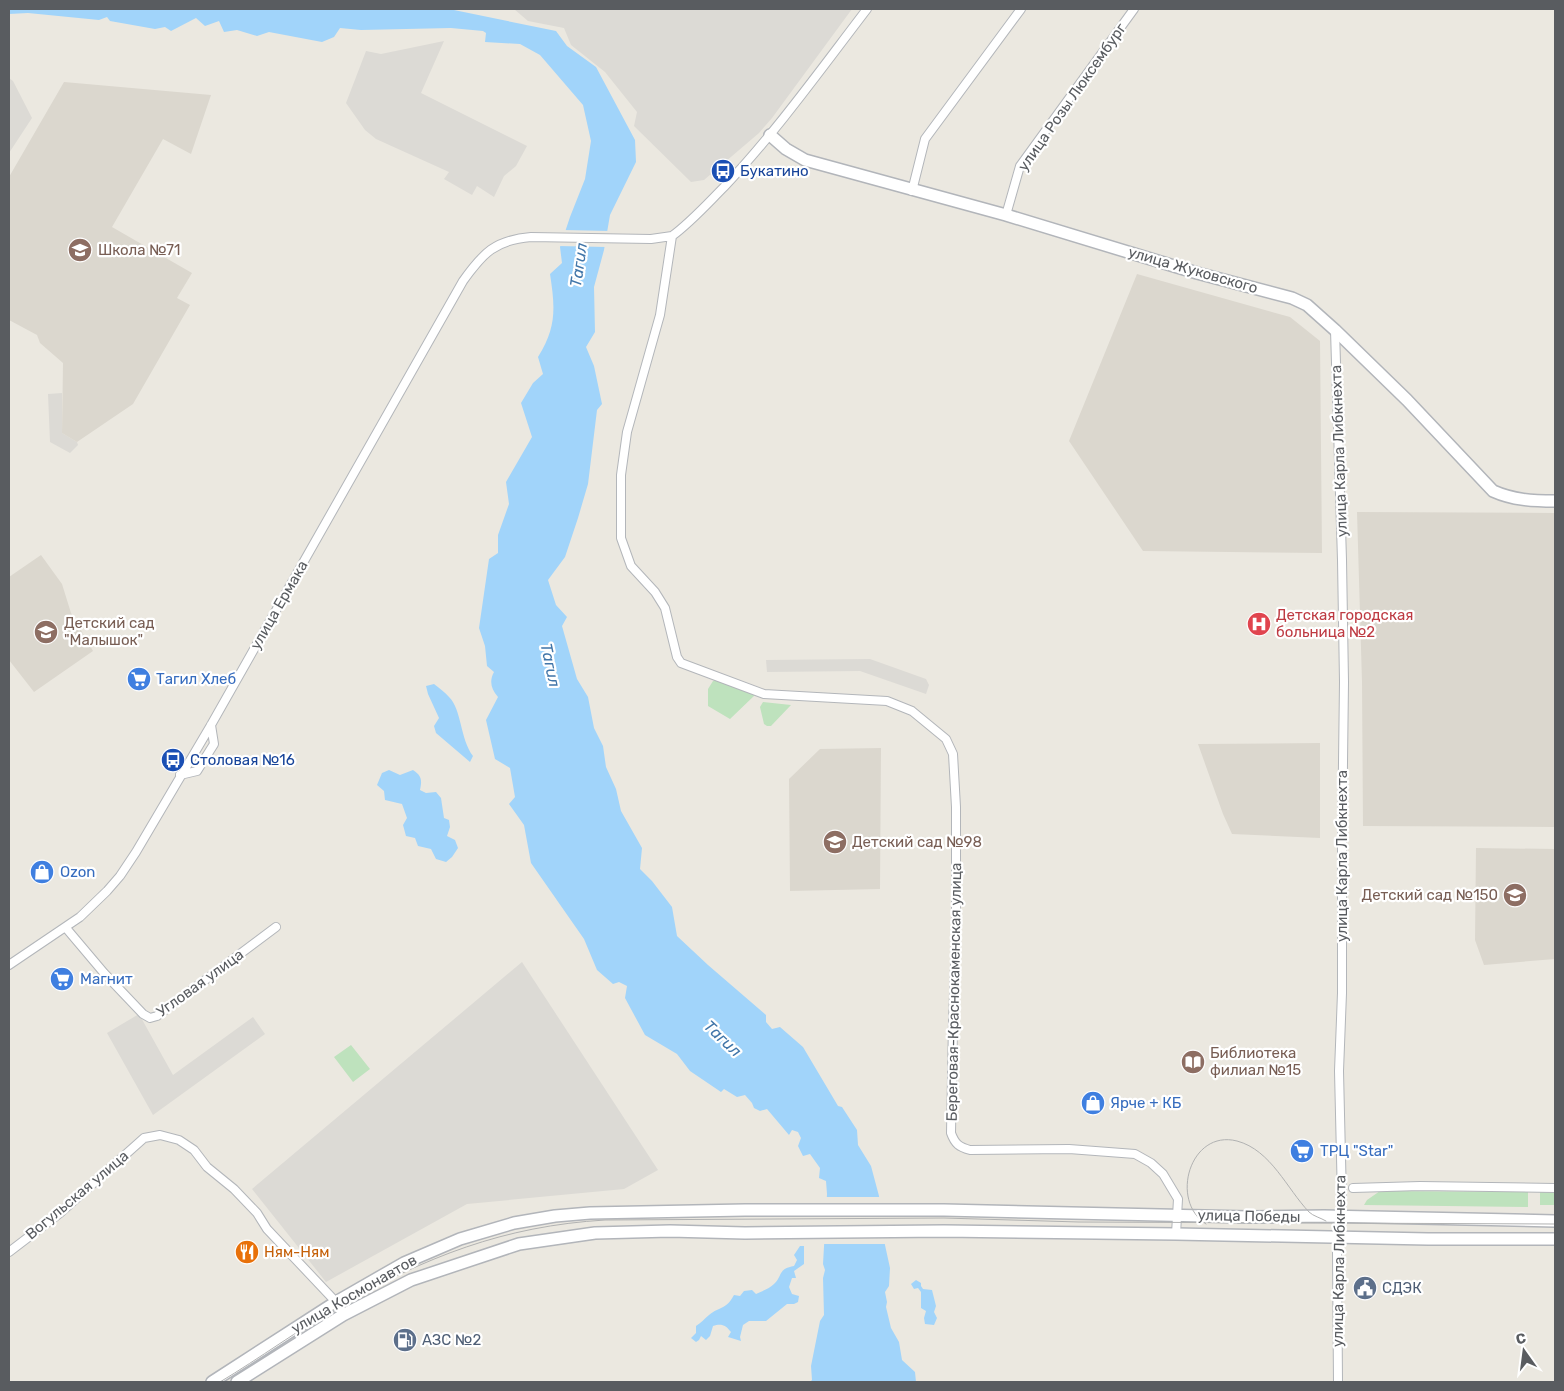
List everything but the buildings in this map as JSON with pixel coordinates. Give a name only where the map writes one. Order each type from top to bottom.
[{"type":"main road","name":"улица Жуковского","points":[[770,135],[786,149],[805,160],[1006,215],[1197,273],[1292,298],[1307,305],[1335,330],[1407,400],[1492,491],[1508,498],[1555,501]]},
{"type":"main road","name":"улица Победы","points":[[745,1210],[944,1210],[1249,1217],[1555,1221]]},
{"type":"main road","name":"улица Космонавтов","points":[[212,1382],[336,1302],[404,1263],[460,1239],[514,1223],[555,1216],[590,1213],[745,1210]]},
{"type":"main road","name":"улица Космонавтов","points":[[237,1382],[343,1315],[412,1280],[519,1244],[595,1233],[670,1231],[745,1233],[944,1231]]},
{"type":"main road","name":"улица Победы","points":[[944,1231],[1555,1239]]},
{"type":"street","points":[[672,236],[714,198],[770,135],[867,9]]},
{"type":"street","points":[[912,190],[925,139],[1021,9]]},
{"type":"street","name":"улица Розы Люксембург","points":[[1006,215],[1020,166],[1134,9]]},
{"type":"street","name":"улица Ермака","points":[[9,965],[66,928],[94,904],[120,876],[136,852],[211,725],[462,281],[478,260],[497,245],[514,238],[637,239],[672,236]]},
{"type":"street","name":"Береговая-Краснокаменская улица","points":[[672,236],[660,316],[626,432],[622,467],[621,538],[631,566],[655,592],[665,608],[677,657],[681,663],[764,694],[886,701],[912,711],[946,739],[953,754],[956,807],[956,938],[951,1133],[954,1142],[960,1147],[970,1150],[1069,1149],[1135,1154],[1151,1163],[1163,1174],[1178,1199],[1177,1214]]},
{"type":"street","name":"улица Карла Либкнехта","points":[[1335,330],[1344,682],[1342,994],[1339,1090],[1341,1217],[1337,1252],[1338,1382]]},
{"type":"street","points":[[180,775],[197,771],[214,744],[211,725]]},
{"type":"street","name":"Угловая улица","points":[[66,928],[104,973],[143,1014],[150,1018],[157,1016],[276,926]]},
{"type":"street","name":"Вогульская улица","points":[[9,1252],[60,1213],[144,1138],[160,1135],[179,1140],[194,1150],[207,1167],[234,1189],[257,1213],[267,1229],[336,1302]]},
{"type":"street","points":[[1353,1188],[1420,1186],[1555,1188]]},
{"type":"street","points":[[1176,1234],[1177,1214]]},
{"type":"street","points":[[336,1302],[343,1315]]},
{"type":"shaded area","points":[[514,9],[852,9],[759,133],[704,180],[691,182],[634,126],[637,112],[605,72],[571,45],[564,28],[528,21]]},
{"type":"shaded area","points":[[444,41],[421,93],[527,146],[516,166],[504,176],[494,197],[477,186],[472,195],[444,179],[449,172],[376,139],[365,130],[346,103],[366,51],[381,54]]},
{"type":"shaded area","points":[[9,78],[13,81],[32,118],[9,153]]},
{"type":"shaded area","name":"Школа №71","points":[[64,82],[211,95],[191,154],[163,139],[112,227],[192,273],[177,298],[190,305],[133,404],[77,442],[62,433],[63,363],[40,343],[37,335],[9,320],[9,177]]},
{"type":"shaded area","points":[[1137,274],[1290,317],[1320,341],[1322,553],[1143,551],[1069,441]]},
{"type":"shaded area","points":[[62,393],[62,433],[77,442],[78,445],[70,453],[50,442],[48,394]]},
{"type":"shaded area","points":[[1357,512],[1555,513],[1555,827],[1363,826],[1362,682]]},
{"type":"shaded area","name":"Детский сад \"Малышок\"","points":[[41,555],[62,584],[71,613],[93,651],[34,692],[9,660],[9,577]]},
{"type":"shaded area","points":[[870,659],[926,679],[929,685],[926,694],[860,671],[767,672],[766,660]]},
{"type":"shaded area","points":[[1320,743],[1320,838],[1232,834],[1198,744]]},
{"type":"shaded area","name":"Детский сад №98","points":[[881,748],[880,889],[790,891],[789,779],[820,749]]},
{"type":"shaded area","name":"Детский сад №150","points":[[1476,848],[1555,849],[1555,959],[1484,965],[1475,940]]},
{"type":"shaded area","points":[[522,962],[658,1170],[624,1189],[467,1204],[326,1282],[252,1189]]},
{"type":"shaded area","points":[[139,1014],[173,1075],[253,1017],[265,1034],[153,1115],[107,1033]]},
{"type":"green space","points":[[720,680],[755,695],[730,719],[708,706],[708,689],[713,681]]},
{"type":"green space","points":[[763,702],[791,705],[771,726],[767,726],[764,724],[760,707]]},
{"type":"green space","points":[[351,1045],[370,1069],[353,1082],[334,1057]]},
{"type":"green space","points":[[1380,1191],[1528,1192],[1528,1207],[1364,1205],[1367,1200]]},
{"type":"green space","points":[[1540,1192],[1555,1192],[1555,1205],[1540,1205]]},
{"type":"water","name":"Тагил","points":[[9,9],[449,9],[556,31],[567,46],[596,67],[635,140],[636,162],[610,215],[604,250],[594,287],[595,332],[586,347],[594,366],[602,404],[597,410],[588,484],[565,557],[548,580],[556,605],[567,617],[562,626],[577,679],[588,697],[594,728],[603,746],[606,767],[616,789],[621,811],[642,848],[640,869],[672,907],[677,936],[766,1015],[766,1022],[772,1029],[780,1027],[803,1047],[838,1106],[842,1107],[857,1130],[858,1145],[871,1166],[879,1196],[890,1268],[889,1286],[885,1292],[886,1307],[891,1328],[899,1342],[902,1360],[915,1372],[916,1382],[810,1382],[812,1380],[811,1366],[820,1321],[824,1315],[823,1278],[825,1270],[823,1264],[827,1194],[826,1181],[819,1178],[820,1168],[810,1154],[803,1156],[798,1146],[801,1138],[798,1132],[792,1130],[789,1135],[767,1109],[760,1111],[754,1108],[745,1095],[737,1097],[724,1089],[721,1092],[690,1071],[677,1054],[645,1035],[625,998],[627,986],[619,982],[613,984],[597,970],[584,939],[531,863],[524,825],[509,804],[515,797],[510,768],[495,759],[486,720],[498,697],[492,688],[491,682],[494,672],[487,666],[485,646],[479,628],[489,559],[498,553],[498,535],[509,504],[506,482],[532,437],[521,403],[533,383],[543,374],[538,357],[549,336],[553,317],[550,274],[562,263],[560,247],[585,179],[591,141],[583,105],[540,55],[520,44],[485,42],[486,33],[483,31],[451,28],[361,30],[340,28],[334,37],[322,42],[269,32],[257,36],[237,30],[224,32],[219,21],[205,26],[196,18],[171,31],[165,27],[155,29],[110,21],[107,17],[99,20],[28,13],[9,14]]},
{"type":"water","points":[[434,684],[447,695],[456,709],[473,756],[470,762],[436,733],[434,726],[439,718],[426,686]]},
{"type":"water","points":[[389,770],[400,775],[413,770],[421,778],[420,790],[426,793],[436,792],[441,798],[444,818],[449,820],[450,827],[447,836],[455,840],[458,848],[446,862],[436,859],[431,849],[418,846],[415,838],[406,836],[403,825],[407,818],[402,804],[385,800],[384,791],[377,785],[382,773]]},
{"type":"water","points":[[800,1246],[804,1246],[804,1264],[794,1271],[796,1278],[792,1278],[789,1287],[792,1294],[799,1296],[798,1302],[787,1304],[766,1321],[749,1321],[743,1325],[741,1341],[728,1337],[731,1332],[721,1325],[713,1326],[710,1336],[706,1340],[701,1336],[696,1342],[691,1338],[696,1333],[696,1326],[713,1312],[725,1306],[734,1295],[740,1296],[744,1291],[752,1290],[756,1294],[772,1286],[785,1269],[794,1266],[797,1260],[794,1255]]},
{"type":"water","points":[[916,1280],[921,1283],[923,1289],[932,1290],[936,1306],[934,1312],[937,1318],[934,1325],[925,1324],[926,1311],[921,1308],[921,1292],[918,1288],[914,1289],[911,1284]]},
{"type":"pier","points":[[563,230],[610,231],[607,247],[558,246]]},
{"type":"pier","points":[[824,1197],[882,1197],[887,1244],[822,1244]]},
{"type":"tram line","points":[[1206,1224],[1195,1213],[1189,1200],[1187,1184],[1190,1169],[1197,1156],[1207,1146],[1221,1140],[1237,1141],[1260,1153],[1269,1161],[1309,1212],[1326,1221]]},
{"type":"tram line","points":[[220,1382],[323,1316],[402,1273],[466,1247],[499,1237],[568,1223],[605,1220],[944,1218],[1079,1222],[1555,1224]]},
{"type":"place","name":"Букатино","points":[[723,171]]},
{"type":"place","name":"Школа №71","points":[[80,250]]},
{"type":"place","name":"Детская городская больница №2","points":[[1259,624]]},
{"type":"place","name":"Детский сад \"Малышок\"","points":[[46,632]]},
{"type":"place","name":"Тагил Хлеб","points":[[139,679]]},
{"type":"place","name":"Столовая №16","points":[[173,760]]},
{"type":"place","name":"Детский сад №98","points":[[835,842]]},
{"type":"place","name":"Ozon","points":[[42,872]]},
{"type":"place","name":"Детский сад №150","points":[[1515,895]]},
{"type":"place","name":"Магнит","points":[[62,979]]},
{"type":"place","name":"Библиотека филиал №15","points":[[1193,1062]]},
{"type":"place","name":"Ярче + КБ","points":[[1093,1103]]},
{"type":"place","name":"ТРЦ \"Star\"","points":[[1302,1151]]},
{"type":"place","name":"Ням-Ням","points":[[247,1252]]},
{"type":"place","name":"СДЭК","points":[[1365,1288]]},
{"type":"place","name":"АЗС №2","points":[[405,1340]]}]
